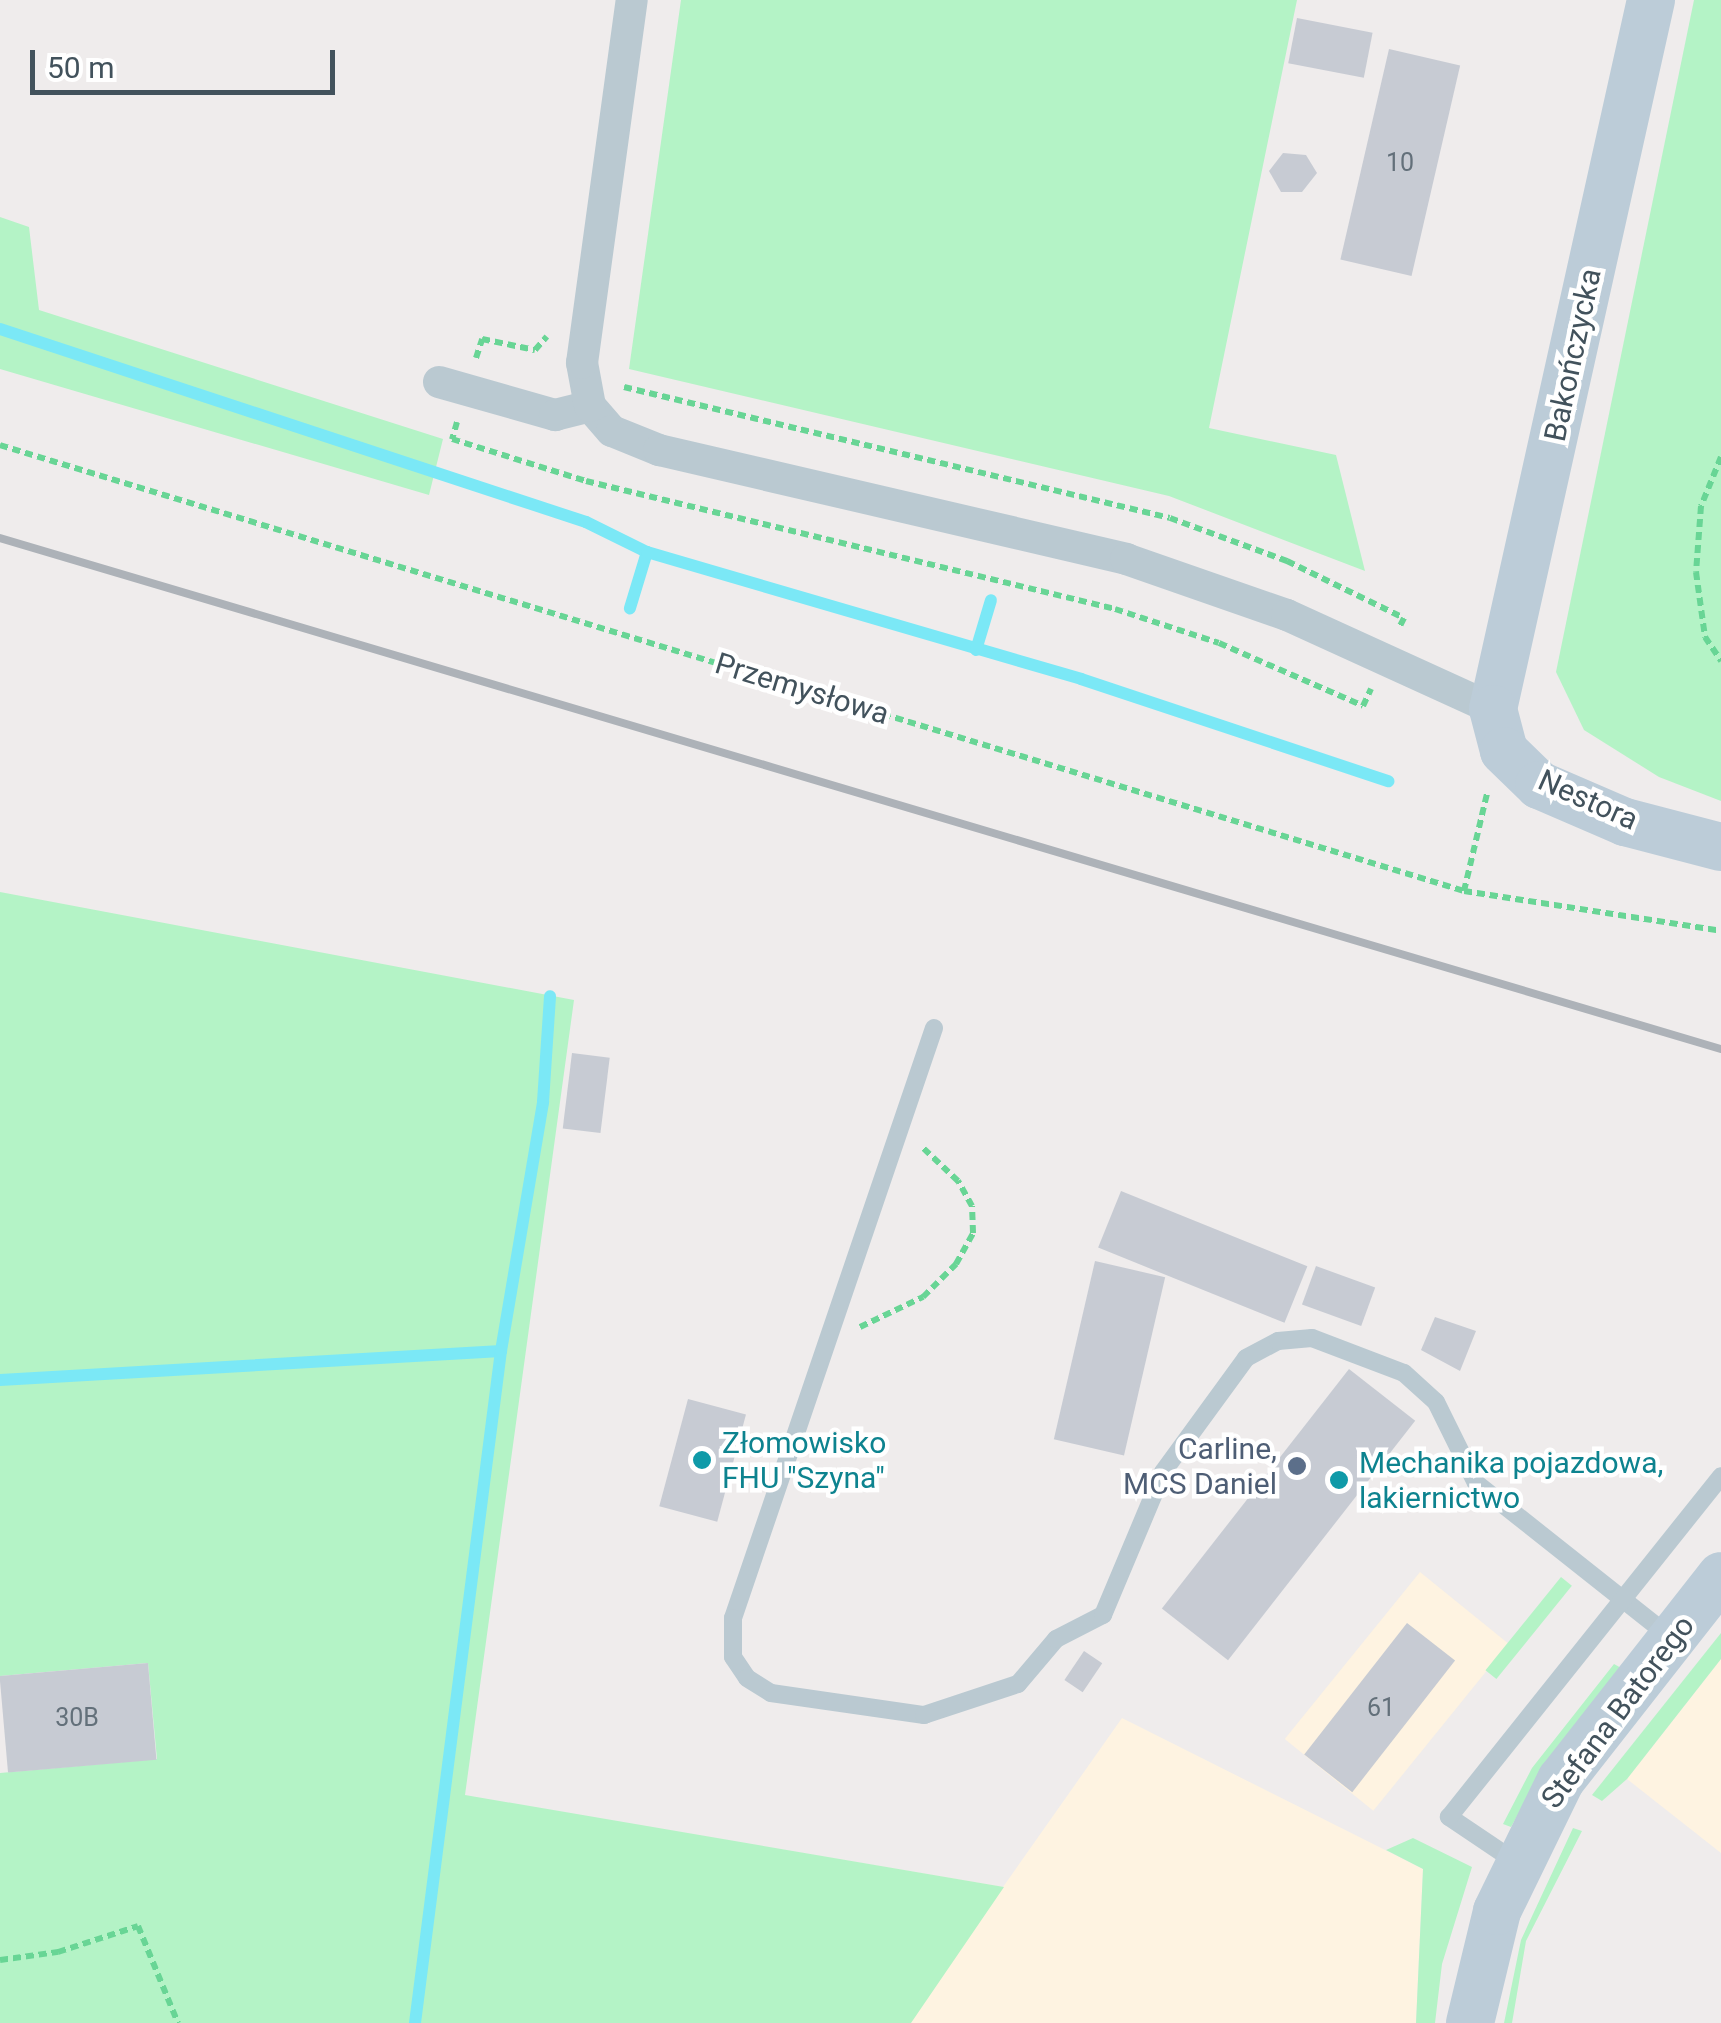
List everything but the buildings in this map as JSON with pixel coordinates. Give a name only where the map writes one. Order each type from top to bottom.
[{"type":"street","points":[[632,0],[582,363],[590,406],[612,431],[659,450],[1126,559],[1287,615],[1384,660],[1499,730]]},
{"type":"street","name":"Bakończycka","points":[[1499,730],[1651,0]]},
{"type":"street","points":[[453,386],[554,415],[590,406]]},
{"type":"street","name":"Nestora","points":[[1499,730],[1540,785],[1582,805],[1721,847]]},
{"type":"street","name":"Stefana Batorego","points":[[1470,2023],[1482,1952],[1516,1862],[1561,1780],[1721,1576]]},
{"type":"lane","points":[[934,1028],[733,1618],[733,1657],[771,1693],[924,1715],[1018,1684],[1056,1639],[1103,1615],[1163,1472],[1246,1358],[1278,1341],[1312,1338],[1404,1373],[1436,1402],[1476,1483],[1671,1638]]},
{"type":"lane","points":[[1516,1862],[1449,1817],[1721,1476]]},
{"type":"path","points":[[558,318],[535,350],[482,339],[453,386],[452,439],[586,482],[1116,608],[1220,643],[1363,706],[1404,618],[1270,555],[1170,518],[635,391],[614,375]]},
{"type":"path","name":"Przemysłowa","points":[[0,445],[1464,891],[1721,930]]},
{"type":"path","points":[[1721,458],[1701,506],[1696,572],[1705,636],[1721,661]]},
{"type":"path","points":[[1464,891],[1499,730]]},
{"type":"path","points":[[829,1332],[872,1324],[923,1297],[973,1233],[972,1206],[958,1181],[899,1126]]},
{"type":"path","points":[[0,1960],[58,1952],[138,1926],[178,2023]]},
{"type":"shaded area","points":[[1420,1572],[1509,1644],[1373,1811],[1285,1739]]},
{"type":"shaded area","points":[[1721,1659],[1721,1853],[1627,1779]]},
{"type":"shaded area","points":[[1122,1718],[1423,1869],[1416,2023],[433,2023],[465,1796],[1003,1887]]},
{"type":"green space","points":[[681,0],[1297,0],[1209,428],[1336,455],[1365,571],[1169,496],[629,369]]},
{"type":"green space","points":[[1694,0],[1721,0],[1721,801],[1659,777],[1584,730],[1556,672]]},
{"type":"green space","points":[[0,217],[29,227],[39,310],[443,439],[429,495],[0,369]]},
{"type":"green space","points":[[0,892],[574,1000],[465,1795],[1004,1887],[911,2023],[0,2023],[0,1773],[157,1759],[148,1663],[0,1676]]},
{"type":"green space","points":[[1561,1577],[1572,1586],[1496,1679],[1485,1670]]},
{"type":"green space","points":[[1721,1633],[1721,1659],[1627,1779],[1602,1801],[1592,1795]]},
{"type":"green space","points":[[1614,1664],[1623,1669],[1541,1773],[1511,1827],[1503,1824],[1532,1768]]},
{"type":"green space","points":[[1573,1828],[1582,1831],[1526,1941],[1512,2023],[1504,2023],[1521,1940]]},
{"type":"green space","points":[[1413,1838],[1472,1867],[1442,1964],[1435,2023],[1416,2023],[1423,1869],[1386,1850]]},
{"type":"waterway","points":[[0,329],[586,522],[647,552],[630,608]]},
{"type":"waterway","points":[[647,552],[1081,679],[1388,781]]},
{"type":"waterway","points":[[976,650],[991,600]]},
{"type":"waterway","points":[[415,2023],[501,1351],[543,1102],[550,996]]},
{"type":"waterway","points":[[0,1380],[501,1351]]},
{"type":"railway","points":[[0,538],[1721,1049]]},
{"type":"place","name":"Złomowisko FHU \"Szyna\"","points":[[702,1460]]},
{"type":"place","name":"Carline, MCS Daniel","points":[[1297,1466]]},
{"type":"place","name":"Mechanika pojazdowa, lakiernictwo","points":[[1339,1480]]}]
